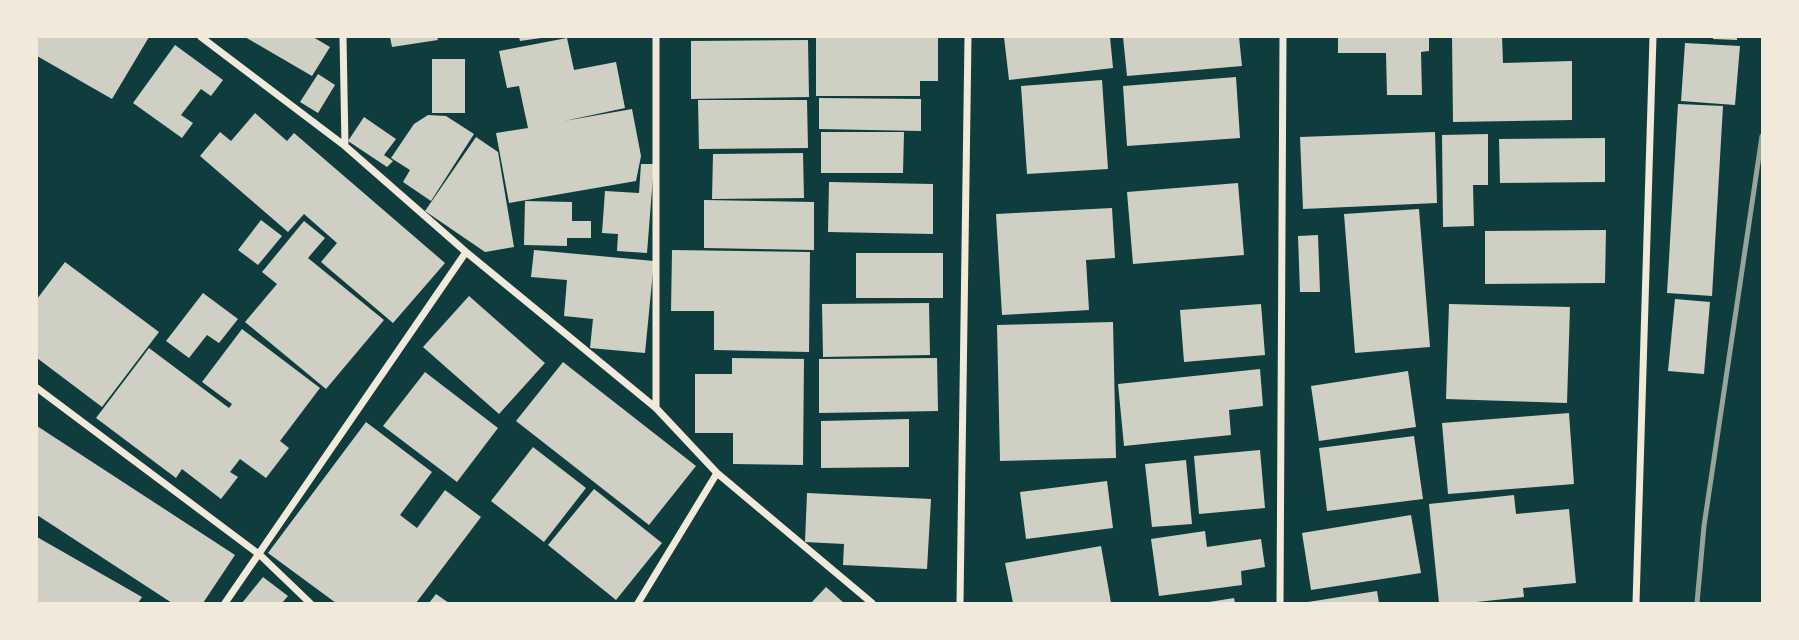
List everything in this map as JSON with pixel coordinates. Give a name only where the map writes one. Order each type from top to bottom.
[{"type":"street","points":[[201,37],[345,146],[466,252],[656,408],[717,473],[872,603]]},
{"type":"street","points":[[343,37],[345,146]]},
{"type":"street","points":[[656,37],[656,408]]},
{"type":"street","points":[[960,603],[968,37]]},
{"type":"street","points":[[1280,603],[1283,37]]},
{"type":"street","points":[[1636,603],[1653,37]]},
{"type":"street","points":[[225,603],[466,252]]},
{"type":"street","points":[[37,388],[260,555],[310,603]]},
{"type":"street","points":[[638,603],[717,473]]},
{"type":"building","points":[[37,37],[149,37],[112,99],[37,56]]},
{"type":"building","points":[[245,37],[313,37],[330,47],[312,76]]},
{"type":"building","points":[[390,37],[437,37],[438,40],[392,47]]},
{"type":"building","points":[[519,37],[541,37],[541,38],[520,41]]},
{"type":"building","points":[[816,37],[938,37],[938,81],[920,81],[920,96],[816,96]]},
{"type":"building","points":[[1004,37],[1110,37],[1113,68],[1009,80]]},
{"type":"building","points":[[1123,37],[1239,37],[1242,66],[1127,76]]},
{"type":"building","points":[[1338,37],[1429,37],[1429,51],[1421,52],[1422,95],[1387,95],[1386,53],[1338,53]]},
{"type":"building","points":[[1452,37],[1502,37],[1503,63],[1572,61],[1572,120],[1453,122]]},
{"type":"building","points":[[1737,37],[1737,40],[1713,39]]},
{"type":"building","points":[[567,38],[574,70],[616,62],[625,108],[564,121],[632,109],[641,156],[636,181],[509,203],[496,133],[528,128],[519,86],[507,88],[499,51]]},
{"type":"building","points":[[808,40],[809,97],[691,99],[691,41]]},
{"type":"building","points":[[1685,43],[1740,46],[1735,105],[1681,101]]},
{"type":"building","points":[[175,45],[223,80],[211,96],[201,89],[181,115],[193,123],[182,138],[133,103]]},
{"type":"building","points":[[432,59],[465,59],[465,113],[432,113]]},
{"type":"building","points":[[318,74],[335,85],[318,113],[300,102]]},
{"type":"building","points":[[1236,77],[1240,138],[1127,146],[1123,86]]},
{"type":"building","points":[[1102,80],[1108,169],[1027,174],[1021,86]]},
{"type":"building","points":[[819,98],[921,99],[921,131],[819,129]]},
{"type":"building","points":[[698,100],[807,100],[808,148],[699,149]]},
{"type":"building","points":[[1678,104],[1723,106],[1712,296],[1667,293]]},
{"type":"building","points":[[255,113],[287,141],[294,133],[445,263],[393,323],[321,262],[337,243],[304,214],[288,232],[200,156],[220,132],[231,141]]},
{"type":"building","points":[[428,115],[446,116],[474,134],[431,201],[403,182],[410,170],[391,158],[414,124]]},
{"type":"building","points":[[364,117],[396,139],[384,155],[393,161],[387,167],[348,141]]},
{"type":"building","points":[[821,132],[904,132],[903,173],[821,173]]},
{"type":"building","points":[[1435,132],[1437,203],[1303,209],[1300,137]]},
{"type":"building","points":[[1488,134],[1488,185],[1473,185],[1474,226],[1443,227],[1442,135]]},
{"type":"building","points":[[476,137],[498,152],[514,247],[485,252],[425,211]]},
{"type":"building","points":[[1605,138],[1605,182],[1500,183],[1499,139]]},
{"type":"building","points":[[803,153],[804,198],[712,199],[713,154]]},
{"type":"building","points":[[641,164],[654,164],[647,253],[617,251],[618,234],[602,233],[605,191],[639,193]]},
{"type":"building","points":[[829,182],[933,184],[933,234],[828,232]]},
{"type":"building","points":[[1238,183],[1244,255],[1133,264],[1127,192]]},
{"type":"building","points":[[704,200],[814,202],[814,250],[704,248]]},
{"type":"building","points":[[525,201],[572,202],[572,221],[591,221],[591,238],[567,238],[567,246],[524,245]]},
{"type":"building","points":[[1112,208],[1115,258],[1086,260],[1089,310],[1002,315],[996,214]]},
{"type":"building","points":[[1419,209],[1430,347],[1355,353],[1344,214]]},
{"type":"building","points":[[261,220],[282,236],[258,265],[238,250]]},
{"type":"building","points":[[304,221],[325,238],[308,258],[384,320],[326,389],[245,322],[277,284],[262,272]]},
{"type":"building","points":[[1606,230],[1605,283],[1485,284],[1485,231]]},
{"type":"building","points":[[1318,235],[1320,292],[1300,292],[1298,236]]},
{"type":"building","points":[[534,250],[654,261],[645,353],[590,348],[593,319],[564,316],[567,280],[531,277]]},
{"type":"building","points":[[672,250],[810,252],[809,352],[714,350],[714,311],[671,311]]},
{"type":"building","points":[[856,253],[943,253],[943,298],[856,298]]},
{"type":"building","points":[[65,262],[159,332],[102,407],[37,358],[37,299]]},
{"type":"building","points":[[203,293],[238,319],[219,343],[207,335],[189,358],[166,341]]},
{"type":"building","points":[[469,296],[545,363],[499,414],[423,347]]},
{"type":"building","points":[[1675,299],[1710,302],[1704,374],[1668,371]]},
{"type":"building","points":[[929,303],[930,355],[823,357],[822,304]]},
{"type":"building","points":[[1261,304],[1265,355],[1184,362],[1180,310]]},
{"type":"building","points":[[1449,304],[1570,307],[1567,403],[1446,399]]},
{"type":"building","points":[[1113,322],[1116,458],[1000,461],[997,325]]},
{"type":"building","points":[[242,329],[320,388],[280,441],[289,448],[266,478],[240,459],[230,472],[238,477],[221,499],[182,469],[176,478],[96,418],[149,348],[229,408],[232,404],[202,382]]},
{"type":"building","points":[[732,358],[804,359],[803,465],[733,464],[733,433],[695,433],[695,374],[732,374]]},
{"type":"building","points":[[937,358],[938,411],[819,413],[819,359]]},
{"type":"building","points":[[563,362],[696,466],[649,525],[516,421]]},
{"type":"building","points":[[1260,369],[1263,406],[1229,410],[1231,435],[1124,446],[1118,384]]},
{"type":"building","points":[[1408,371],[1416,427],[1319,441],[1311,386]]},
{"type":"building","points":[[425,372],[498,428],[457,482],[383,426]]},
{"type":"building","points":[[1569,413],[1574,484],[1448,494],[1442,423]]},
{"type":"building","points":[[909,419],[909,467],[821,468],[821,421]]},
{"type":"building","points":[[366,422],[432,472],[400,515],[417,528],[445,490],[481,517],[416,603],[336,603],[268,553]]},
{"type":"building","points":[[37,426],[235,555],[203,603],[172,603],[37,515]]},
{"type":"building","points":[[1414,436],[1423,499],[1327,511],[1319,448]]},
{"type":"building","points":[[533,447],[586,488],[544,542],[491,501]]},
{"type":"building","points":[[1260,450],[1265,508],[1199,514],[1194,456]]},
{"type":"building","points":[[1186,460],[1192,524],[1152,527],[1145,464]]},
{"type":"building","points":[[1107,481],[1113,528],[1026,539],[1020,492]]},
{"type":"building","points":[[594,489],[662,543],[616,600],[548,545]]},
{"type":"building","points":[[807,493],[931,499],[927,569],[843,565],[844,544],[805,542]]},
{"type":"building","points":[[1514,495],[1516,514],[1569,509],[1576,583],[1523,588],[1524,597],[1439,603],[1429,504]]},
{"type":"building","points":[[1411,515],[1421,573],[1311,590],[1302,533]]},
{"type":"building","points":[[1205,531],[1207,547],[1261,539],[1265,567],[1241,571],[1242,585],[1159,596],[1151,539]]},
{"type":"building","points":[[37,537],[142,597],[138,603],[37,603]]},
{"type":"building","points":[[1101,546],[1111,603],[1013,603],[1005,563]]},
{"type":"building","points":[[263,577],[288,596],[282,603],[242,603]]},
{"type":"building","points":[[826,587],[844,603],[811,603]]},
{"type":"building","points":[[1377,591],[1379,603],[1308,603],[1308,602]]},
{"type":"building","points":[[436,594],[449,603],[429,603]]},
{"type":"building","points":[[1234,598],[1235,603],[1209,602]]},
{"type":"railway","points":[[1697,603],[1704,526],[1762,136]]}]
